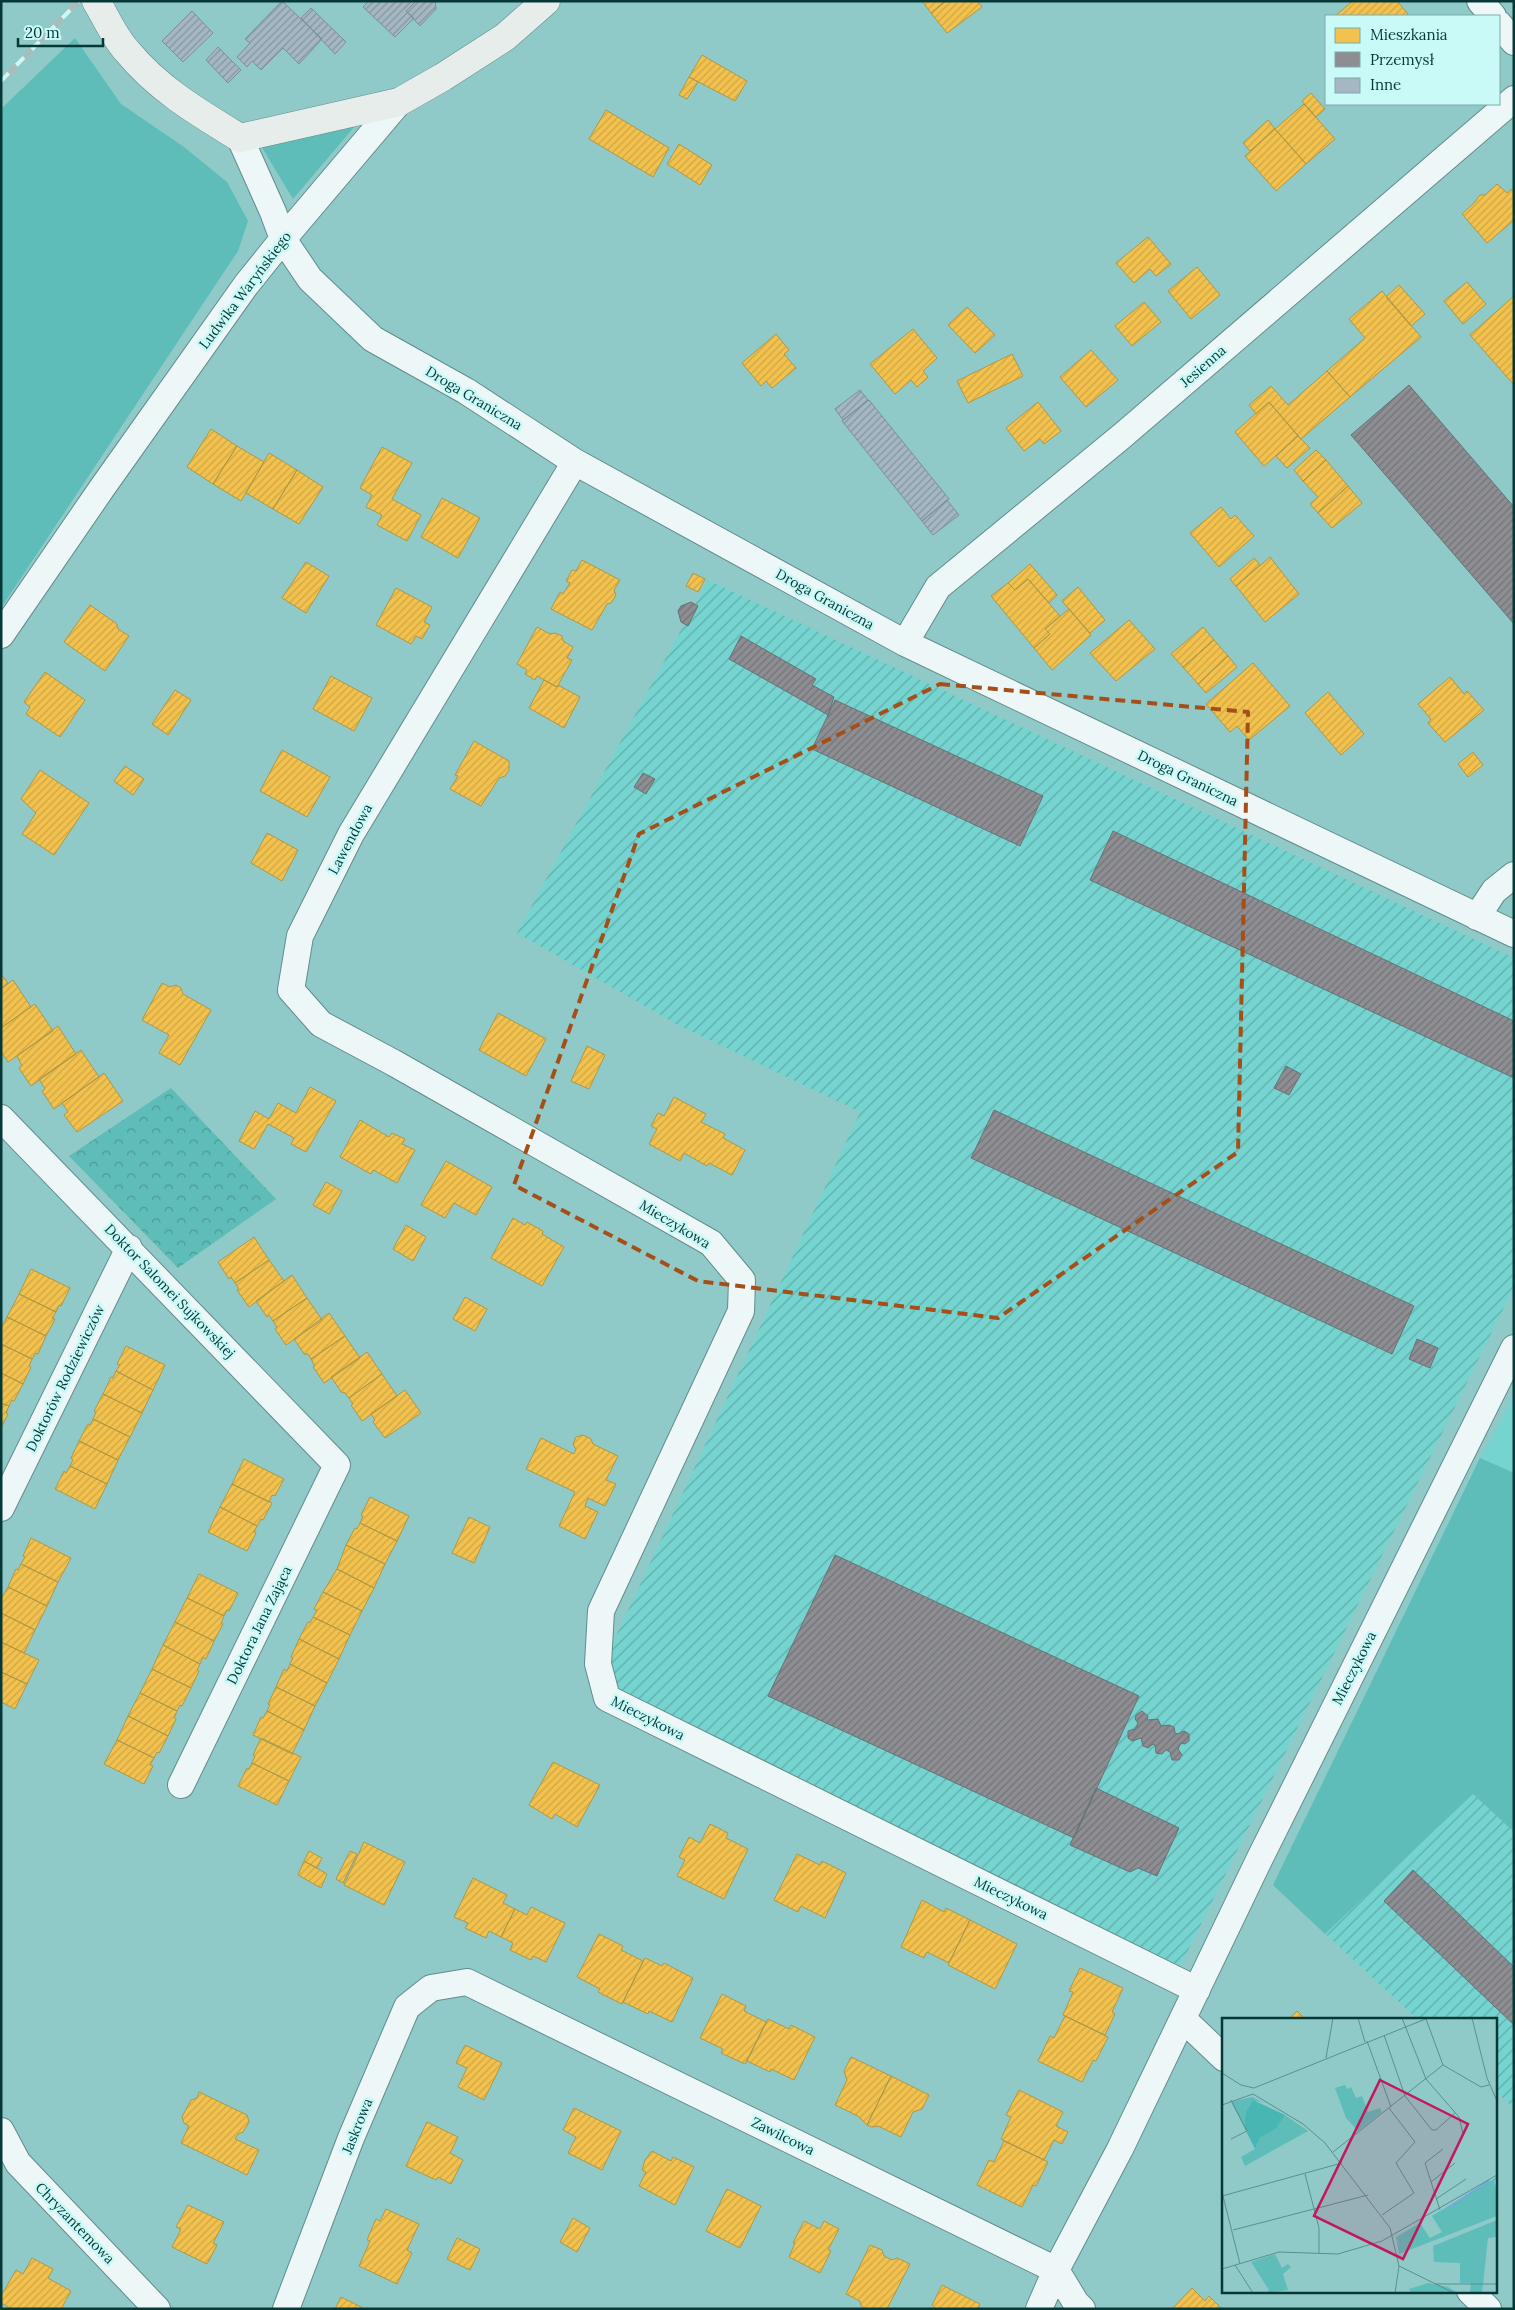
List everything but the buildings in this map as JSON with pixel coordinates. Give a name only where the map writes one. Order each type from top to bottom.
[{"type":"street","points":[[96,1],[126,50],[151,76],[173,96],[240,138],[399,102]]},
{"type":"street","name":"Ludwika Waryńskiego","points":[[1,635],[102,488],[240,294],[283,239],[399,102],[443,77],[504,37],[546,1]]},
{"type":"street","points":[[1480,1],[1491,15]]},
{"type":"street","points":[[1500,25],[1514,42]]},
{"type":"street","name":"Jesienna","points":[[905,643],[938,587],[1144,417],[1514,99]]},
{"type":"street","name":"Droga Graniczna","points":[[240,138],[283,239],[310,278],[373,339],[466,391],[575,462],[905,643],[1514,934]]},
{"type":"street","name":"Lawendowa","points":[[522,1136],[321,1024],[291,990],[300,936],[351,834],[575,462]]},
{"type":"street","points":[[1477,917],[1494,891],[1514,874]]},
{"type":"street","name":"Doktor Salomei Sujkowskiej","points":[[1,1118],[129,1248],[337,1465]]},
{"type":"street","name":"Mieczykowa","points":[[522,1136],[711,1243],[742,1280],[741,1311],[601,1611],[598,1664],[607,1698],[1197,1990]]},
{"type":"street","name":"Doktorów Rodziewiczów","points":[[1,1508],[129,1248]]},
{"type":"street","name":"Mieczykowa","points":[[1038,2309],[1056,2270],[1120,2149],[1184,2020],[1259,1860],[1514,1348]]},
{"type":"street","name":"Doktora Jana Zająca","points":[[181,1785],[337,1465]]},
{"type":"street","name":"Zawilcowa","points":[[468,1982],[1056,2270]]},
{"type":"street","name":"Jaskrowa","points":[[286,2309],[351,2138],[407,2008],[431,1988],[468,1982]]},
{"type":"street","points":[[1184,2020],[1222,2056]]},
{"type":"street","name":"Chryzantemowa","points":[[1,2131],[18,2162],[157,2309]]},
{"type":"street","points":[[1056,2270],[1076,2303],[1082,2309]]},
{"type":"street","points":[[1471,2292],[1488,2309]]},
{"type":"highlighted area","points":[[940,684],[1248,712],[1238,1152],[998,1318],[698,1281],[514,1185],[639,834]]},
{"type":"shaded area","points":[[708,580],[1514,958],[1514,1287],[1181,1965],[1153,1956],[614,1692],[611,1647],[860,1112],[678,1025],[517,933]]},
{"type":"shaded area","points":[[1514,1397],[1514,1473],[1480,1458]]},
{"type":"shaded area","points":[[1480,1458],[1514,1473],[1514,2108],[1498,2094],[1498,2018],[1416,2018],[1273,1885]]},
{"type":"green space","points":[[75,38],[121,104],[184,147],[227,182],[248,221],[238,251],[1,608],[1,109]]},
{"type":"green space","points":[[355,126],[293,199],[261,146]]},
{"type":"green space","points":[[171,1088],[276,1199],[178,1268],[69,1156]]},
{"type":"green space","points":[[1480,1458],[1514,1473],[1514,1832],[1473,1794],[1325,1934],[1273,1885]]},
{"type":"railway","points":[[1,81],[79,1]]}]
